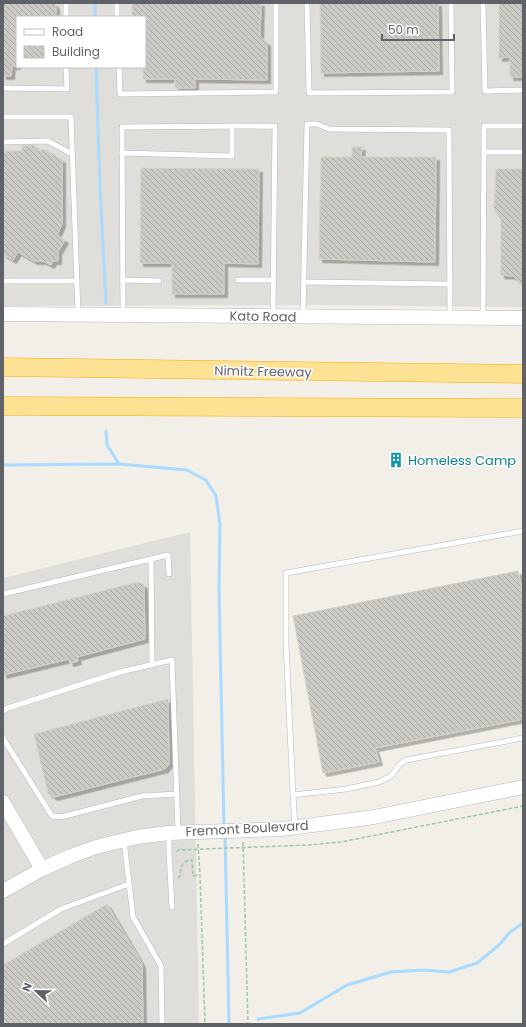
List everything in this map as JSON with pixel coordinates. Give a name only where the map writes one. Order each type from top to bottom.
[{"type":"highway","name":"Nimitz Freeway","points":[[3,367],[523,374]]},
{"type":"highway","points":[[3,406],[523,408]]},
{"type":"street","name":"Kato Road","points":[[3,314],[523,318]]},
{"type":"street","name":"Fremont Boulevard","points":[[3,891],[42,868],[96,847],[124,840],[184,832],[282,829],[374,817],[523,787]]},
{"type":"street","points":[[3,802],[42,868]]},
{"type":"lane","points":[[66,3],[66,16]]},
{"type":"lane","points":[[117,3],[117,16]]},
{"type":"lane","points":[[119,68],[120,94],[276,92],[276,3]]},
{"type":"lane","points":[[307,3],[309,93],[452,92],[451,3]]},
{"type":"lane","points":[[483,3],[485,91],[523,90]]},
{"type":"lane","points":[[3,88],[67,89],[66,68]]},
{"type":"lane","points":[[3,117],[71,117],[78,314]]},
{"type":"lane","points":[[303,316],[307,124],[317,124],[329,129],[449,130],[450,318]]},
{"type":"lane","points":[[122,153],[232,156],[232,126]]},
{"type":"lane","points":[[123,314],[122,127],[275,126],[274,316]]},
{"type":"lane","points":[[483,318],[484,126],[523,126]]},
{"type":"lane","points":[[3,142],[48,141],[72,154]]},
{"type":"lane","points":[[484,152],[523,152]]},
{"type":"lane","points":[[123,280],[159,281]]},
{"type":"lane","points":[[238,280],[274,280]]},
{"type":"lane","points":[[3,281],[77,281]]},
{"type":"lane","points":[[304,282],[450,284]]},
{"type":"lane","points":[[295,827],[286,644],[286,573],[523,531]]},
{"type":"lane","points":[[3,594],[168,555],[169,574]]},
{"type":"lane","points":[[151,559],[152,665]]},
{"type":"lane","points":[[3,711],[8,708],[105,677],[172,660],[177,794],[184,832],[168,851],[172,907]]},
{"type":"lane","points":[[3,738],[52,816],[60,817],[142,796],[177,794]]},
{"type":"lane","points":[[293,795],[346,789],[379,782],[390,776],[400,764],[406,760],[523,738]]},
{"type":"lane","points":[[124,840],[133,917],[161,966],[162,1024]]},
{"type":"lane","points":[[3,944],[61,909],[129,884]]},
{"type":"path","points":[[176,854],[178,850],[308,845],[341,842],[523,806]]},
{"type":"path","points":[[243,830],[248,1024]]},
{"type":"path","points":[[184,832],[198,849],[205,1024]]},
{"type":"path","points":[[176,877],[180,877],[181,867],[187,860],[192,860],[193,876],[200,875]]},
{"type":"shaded area","points":[[3,3],[523,3],[523,307],[315,305],[3,306]]},
{"type":"shaded area","points":[[190,532],[199,1024],[3,1024],[3,578]]},
{"type":"building","points":[[3,3],[54,3],[56,6],[56,16],[16,16],[16,66],[12,66],[11,76],[3,76]]},
{"type":"building","points":[[132,3],[261,3],[260,37],[267,43],[267,80],[195,79],[195,88],[175,88],[175,79],[143,79],[143,68],[146,68],[146,16],[132,16]]},
{"type":"building","points":[[320,3],[438,3],[439,71],[321,73]]},
{"type":"building","points":[[499,3],[523,3],[523,77],[510,77],[510,57],[499,58]]},
{"type":"building","points":[[34,145],[35,150],[46,150],[62,160],[62,224],[57,235],[65,240],[58,252],[58,261],[53,261],[51,265],[43,261],[34,261],[18,252],[13,260],[3,254],[3,151],[22,151],[22,146]]},
{"type":"building","points":[[352,147],[362,147],[361,157],[436,157],[435,262],[319,259],[321,157],[352,157]]},
{"type":"building","points":[[141,168],[259,169],[258,264],[224,263],[224,294],[172,294],[172,263],[140,263]]},
{"type":"building","points":[[496,169],[523,169],[523,286],[513,276],[501,275],[501,220],[494,210]]},
{"type":"building","points":[[518,571],[523,595],[523,719],[375,748],[379,762],[323,773],[293,616]]},
{"type":"building","points":[[138,582],[144,585],[145,639],[77,657],[78,661],[70,663],[69,659],[3,675],[3,616]]},
{"type":"building","points":[[168,699],[169,764],[165,769],[54,797],[48,793],[34,734]]},
{"type":"building","points":[[107,904],[142,964],[143,1024],[3,1024],[3,965]]},
{"type":"waterway","points":[[95,3],[95,16]]},
{"type":"waterway","points":[[96,68],[106,304]]},
{"type":"waterway","points":[[106,431],[107,445],[119,464]]},
{"type":"waterway","points":[[3,465],[119,464],[187,470],[206,480],[216,496],[220,524],[219,589],[224,827]]},
{"type":"waterway","points":[[225,835],[229,1024]]},
{"type":"waterway","points":[[258,1019],[300,1013],[347,985],[391,972],[424,970],[449,972],[477,963],[499,945],[509,933],[523,923]]},
{"type":"place","name":"Homeless Camp","points":[[396,460]]}]
